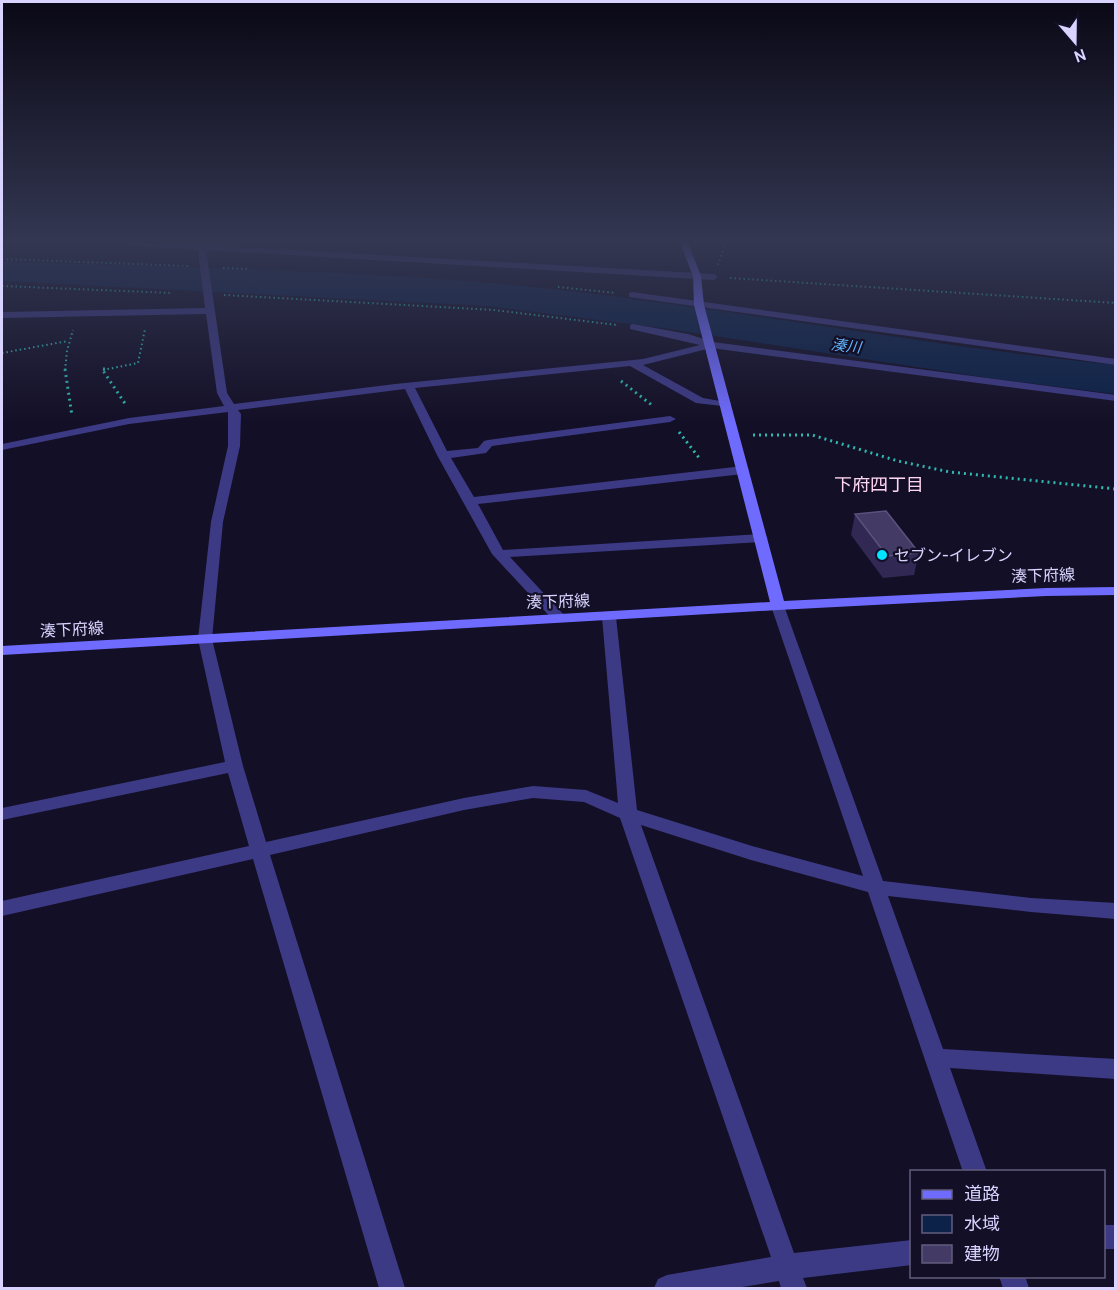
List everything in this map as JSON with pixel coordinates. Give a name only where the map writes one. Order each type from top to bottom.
[{"type":"street","points":[[210,303],[222,393],[233,406],[235,414],[234,446],[217,522],[206,639],[234,766],[392,1288]]},
{"type":"street","points":[[687,303],[1116,362]]},
{"type":"street","points":[[699,305],[778,606],[974,1170]]},
{"type":"street","points":[[2,315],[211,311]]},
{"type":"street","points":[[633,327],[688,337],[711,345],[1116,398]]},
{"type":"street","points":[[2,447],[129,421],[233,406],[632,363],[711,345]]},
{"type":"street","points":[[632,363],[700,401],[727,405]]},
{"type":"street","points":[[410,386],[443,455],[499,554],[559,618]]},
{"type":"street","points":[[443,455],[482,451],[488,443],[670,419]]},
{"type":"street","points":[[470,501],[743,471]]},
{"type":"street","points":[[499,554],[760,538]]},
{"type":"street","name":"湊下府線","points":[[2,651],[778,606],[1046,592],[1116,591]]},
{"type":"street","points":[[609,617],[628,814],[790,1278]]},
{"type":"street","points":[[2,814],[234,766]]},
{"type":"street","points":[[2,909],[261,852],[464,804],[532,792],[586,796],[628,814],[751,853],[876,887],[1031,905],[1116,911]]},
{"type":"street","points":[[936,1058],[1116,1070]]},
{"type":"street","points":[[667,1288],[790,1278],[910,1252]]},
{"type":"path","points":[[376,303],[494,309],[633,327]]},
{"type":"path","points":[[129,421],[125,401],[102,369],[138,363],[145,327],[156,311]]},
{"type":"path","points":[[75,431],[63,370],[68,341],[81,312]]},
{"type":"path","points":[[2,352],[68,341]]},
{"type":"path","points":[[734,435],[812,435],[898,461],[950,472],[1116,489]]},
{"type":"water","name":"湊川","points":[[434,303],[663,303],[693,307],[974,348],[1115,365],[1115,394],[989,378],[662,328],[488,306]]},
{"type":"building","points":[[886,511],[919,553],[887,556],[855,514]]},
{"type":"place","name":"セブン-イレブン","points":[[882,555]]},
{"type":"district","name":"下府四丁目","points":[[879,485]]}]
